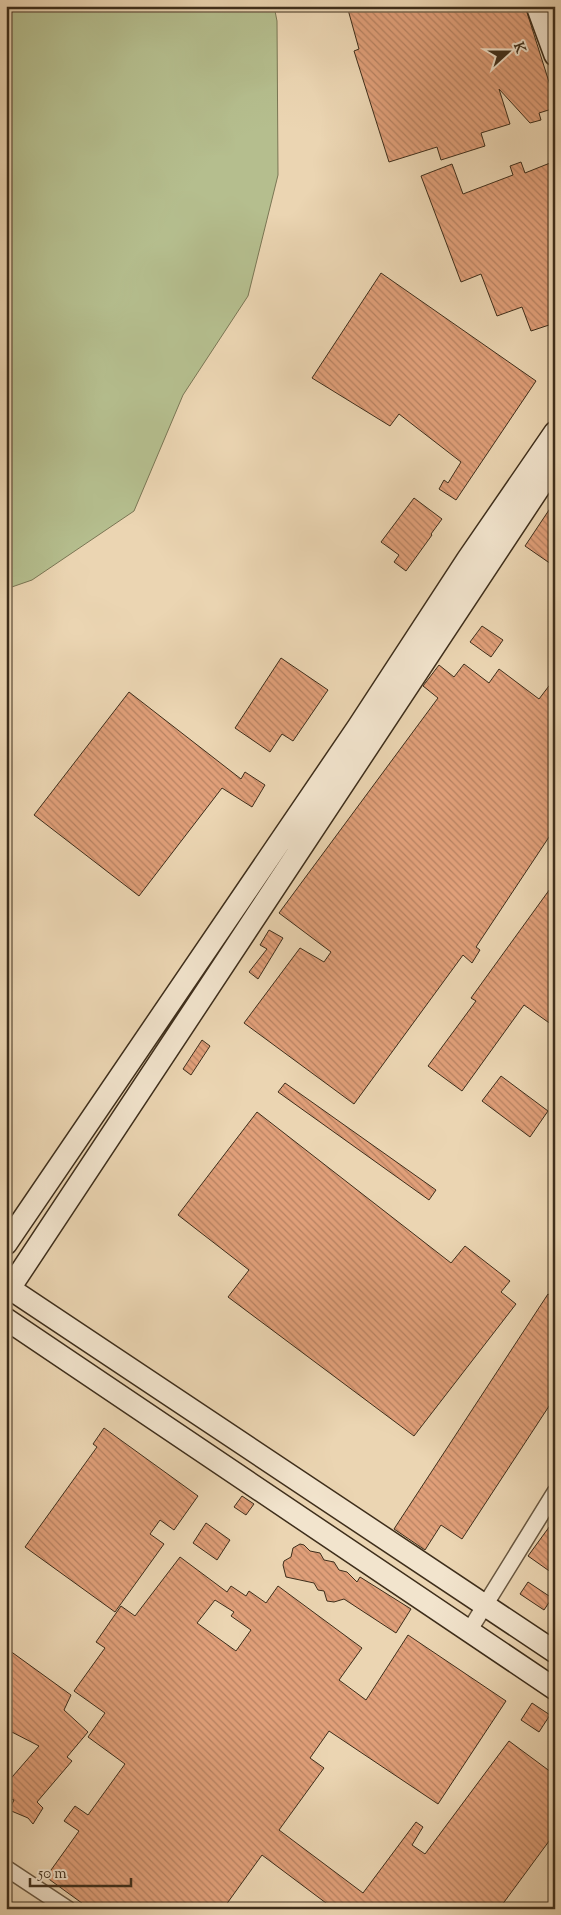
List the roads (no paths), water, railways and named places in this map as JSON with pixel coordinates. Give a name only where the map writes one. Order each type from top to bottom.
[{"type":"street","points":[[537,6],[555,55]]},
{"type":"street","points":[[6,1244],[358,727],[467,560],[555,432]]},
{"type":"street","points":[[555,464],[8,1290],[555,1652]]},
{"type":"street","points":[[6,1319],[555,1689]]},
{"type":"street","points":[[469,1631],[555,1492]]},
{"type":"street","points":[[6,1868],[68,1909]]}]
